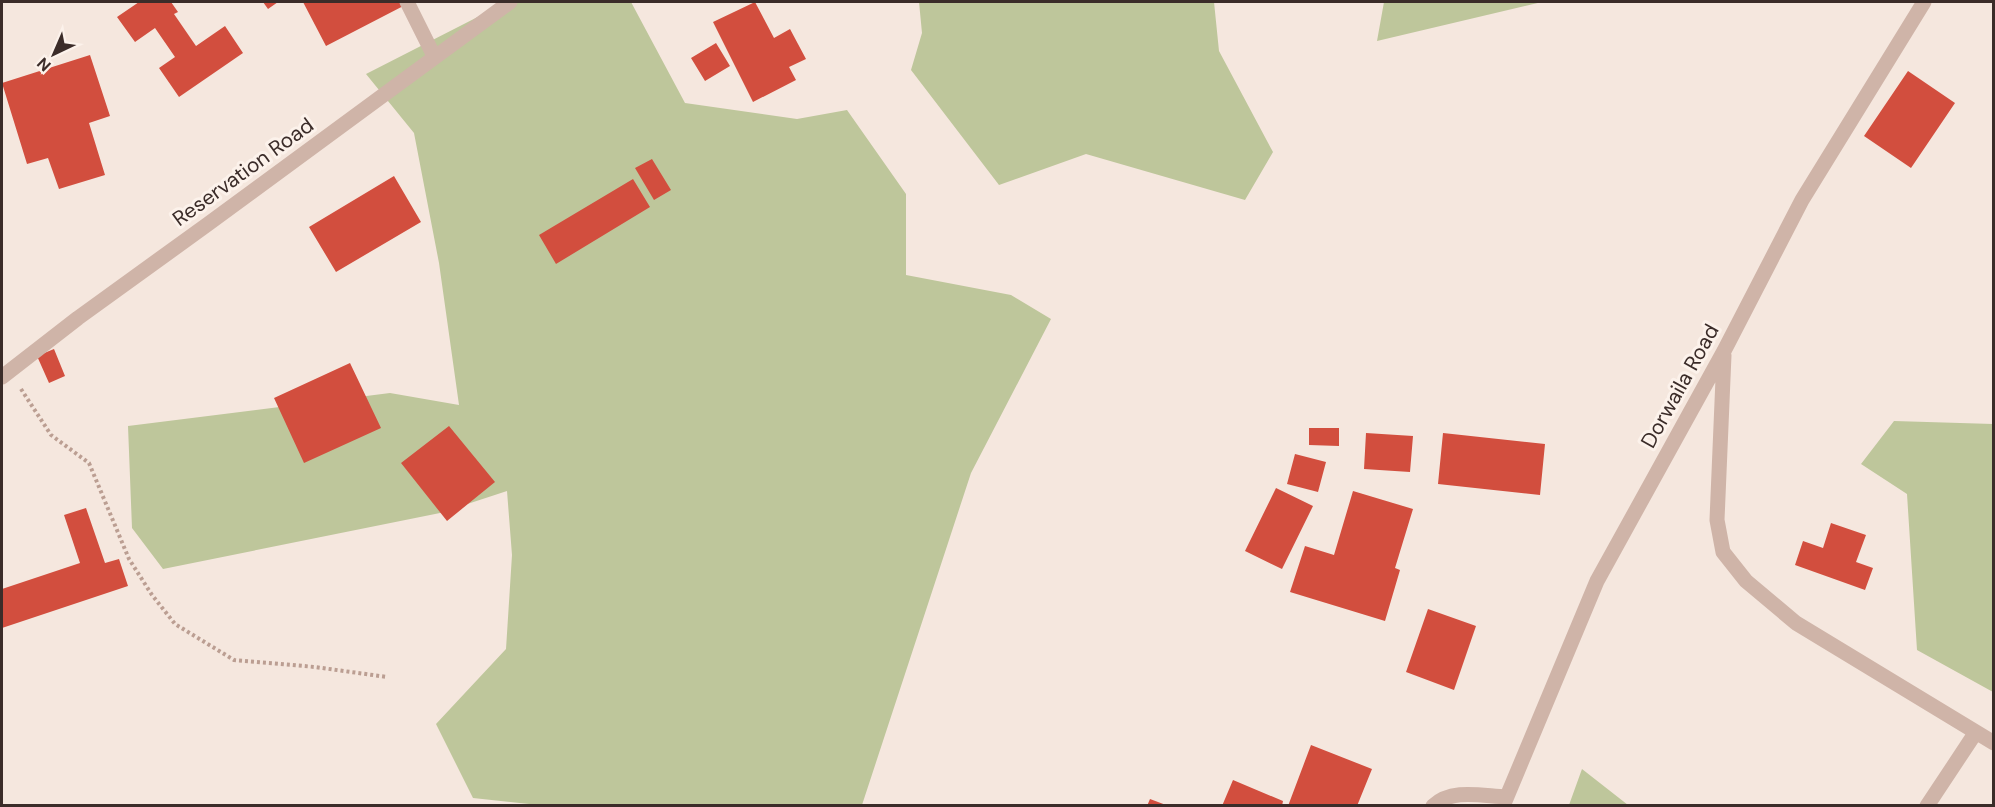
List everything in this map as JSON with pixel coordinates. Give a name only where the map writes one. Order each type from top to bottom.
[{"type":"street","points":[[406,2],[434,56]]},
{"type":"street","name":"Reservation Road","points":[[5,374],[510,2]]},
{"type":"street","name":"Dorwaila Road","points":[[1504,801],[1597,581],[1724,351],[1802,200],[1924,2]]},
{"type":"street","points":[[1724,351],[1717,520],[1723,552],[1746,581],[1796,623],[1994,743]]},
{"type":"street","points":[[1927,806],[1976,732]]},
{"type":"street","points":[[1432,806],[1439,799],[1457,794],[1504,801]]},
{"type":"path","points":[[5,374],[51,435],[89,462],[129,559],[152,595],[175,624],[234,660],[315,667],[387,677]]},
{"type":"green space","points":[[507,2],[631,2],[685,103],[797,119],[847,110],[906,194],[906,275],[1011,295],[1051,319],[971,473],[862,805],[548,806],[473,798],[436,724],[506,649],[512,555],[507,491],[440,513],[163,569],[132,528],[128,426],[390,393],[459,405],[439,263],[414,133],[366,74]]},
{"type":"green space","points":[[919,2],[1214,2],[1219,51],[1273,152],[1245,200],[1086,154],[999,185],[911,70],[922,33]]},
{"type":"green space","points":[[1384,2],[1542,2],[1377,41]]},
{"type":"green space","points":[[1894,421],[1993,424],[1993,692],[1917,650],[1907,494],[1861,464]]},
{"type":"green space","points":[[1582,769],[1628,805],[1569,805]]},
{"type":"building","points":[[139,2],[171,2],[178,12],[174,14],[196,46],[225,26],[243,53],[179,97],[159,68],[175,57],[155,28],[135,42],[117,17]]},
{"type":"building","points":[[263,2],[278,2],[268,9]]},
{"type":"building","points":[[303,2],[411,2],[326,46]]},
{"type":"building","points":[[755,2],[774,38],[790,29],[806,59],[789,67],[796,80],[753,102],[713,22]]},
{"type":"building","points":[[716,43],[730,66],[705,81],[691,58]]},
{"type":"building","points":[[90,55],[110,116],[89,123],[105,175],[59,189],[48,158],[27,164],[2,83]]},
{"type":"building","points":[[1908,71],[1955,103],[1911,168],[1864,136]]},
{"type":"building","points":[[652,159],[671,190],[654,200],[635,168]]},
{"type":"building","points":[[394,176],[421,222],[336,272],[309,227]]},
{"type":"building","points":[[633,179],[650,207],[556,264],[539,235]]},
{"type":"building","points":[[54,349],[65,376],[49,383],[37,356]]},
{"type":"building","points":[[350,363],[381,428],[304,463],[274,398]]},
{"type":"building","points":[[449,426],[495,482],[447,521],[401,463]]},
{"type":"building","points":[[1309,428],[1339,428],[1339,446],[1309,445]]},
{"type":"building","points":[[1366,433],[1413,436],[1410,472],[1364,469]]},
{"type":"building","points":[[1443,433],[1545,444],[1540,495],[1438,484]]},
{"type":"building","points":[[1295,454],[1326,462],[1318,492],[1287,484]]},
{"type":"building","points":[[1276,488],[1313,506],[1282,569],[1245,551]]},
{"type":"building","points":[[1353,491],[1413,509],[1395,568],[1400,570],[1385,621],[1290,592],[1305,546],[1334,555]]},
{"type":"building","points":[[86,508],[105,563],[119,559],[128,586],[2,628],[2,589],[80,563],[64,515]]},
{"type":"building","points":[[1831,523],[1866,535],[1856,562],[1873,568],[1865,590],[1795,565],[1803,541],[1823,548]]},
{"type":"building","points":[[1428,609],[1476,626],[1454,690],[1406,672]]},
{"type":"building","points":[[1311,745],[1372,769],[1357,806],[1288,806]]},
{"type":"building","points":[[1233,780],[1283,801],[1282,806],[1222,806]]},
{"type":"building","points":[[1150,799],[1166,805],[1166,806],[1147,806]]}]
